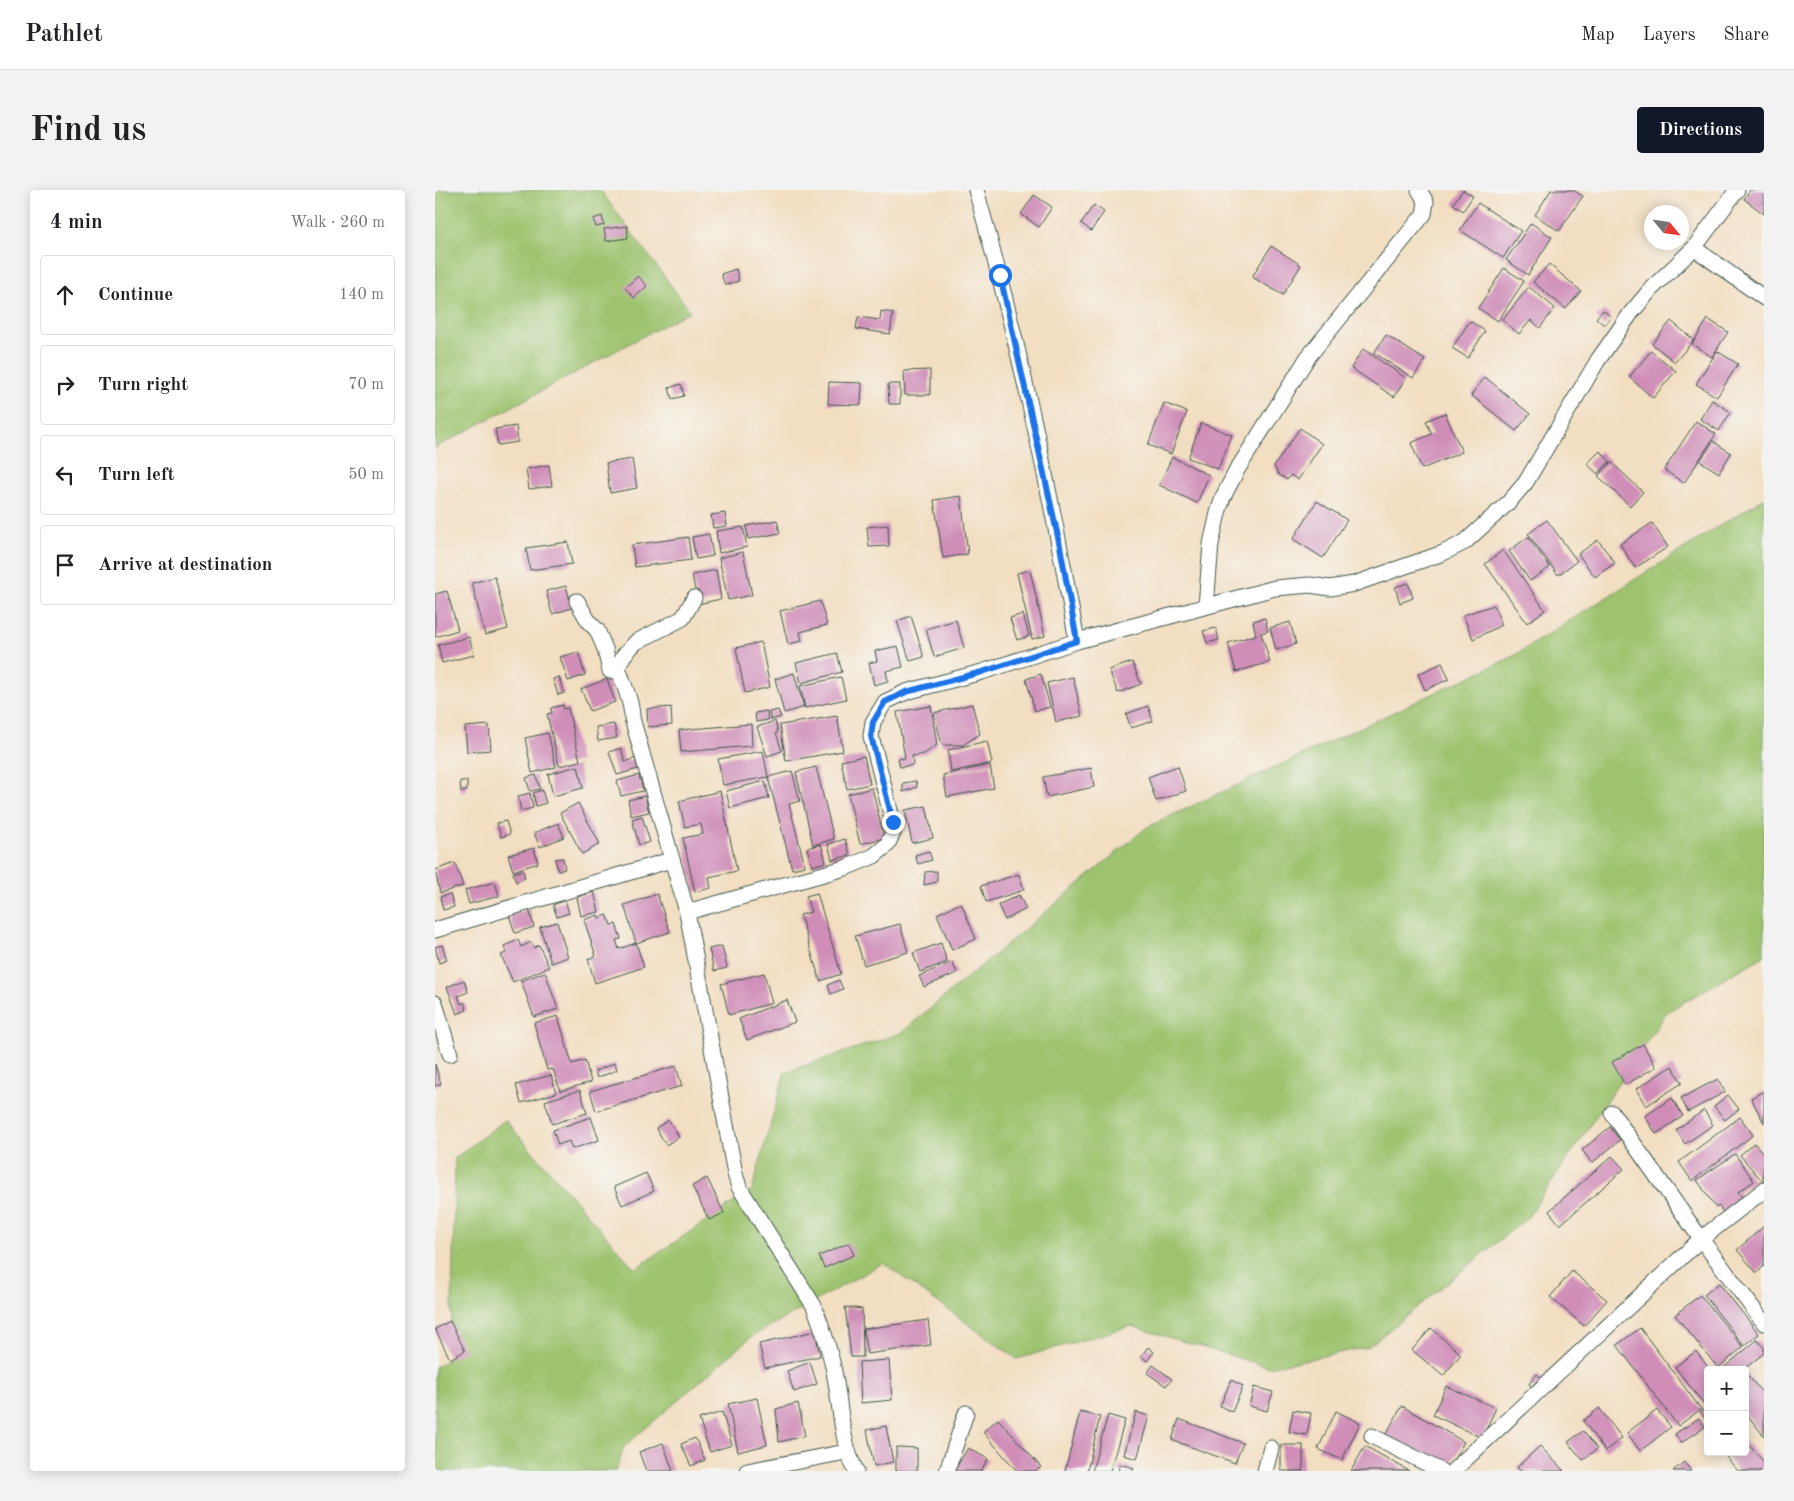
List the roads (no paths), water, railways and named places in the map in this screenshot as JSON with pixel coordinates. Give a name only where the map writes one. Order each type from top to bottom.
[{"type":"street","points":[[976,190],[1002,284],[1060,546],[1077,641]]},
{"type":"street","points":[[1206,606],[1211,544],[1223,497],[1308,357],[1424,214],[1426,202],[1419,190]]},
{"type":"street","points":[[687,912],[845,868],[874,856],[887,845],[893,833],[893,822],[871,736],[873,722],[885,702],[906,692],[982,672],[1077,641],[1206,606],[1293,585],[1310,584],[1330,588],[1353,584],[1443,553],[1465,542],[1509,502],[1526,482],[1597,360],[1653,288],[1694,248],[1737,190]]},
{"type":"street","points":[[1694,248],[1764,298]]},
{"type":"street","points":[[694,598],[683,618],[636,642],[623,655],[618,667],[632,706],[632,718],[687,912],[730,1155],[739,1187],[813,1306],[821,1324],[835,1375],[846,1452],[856,1471]]},
{"type":"street","points":[[577,602],[589,622],[597,630],[605,649],[610,671],[618,667]]},
{"type":"street","points":[[435,930],[671,860]]},
{"type":"street","points":[[435,1003],[450,1054]]},
{"type":"street","points":[[1612,1113],[1701,1239],[1764,1323]]},
{"type":"street","points":[[1453,1471],[1701,1239],[1764,1190]]},
{"type":"street","points":[[947,1471],[966,1413]]},
{"type":"street","points":[[1372,1436],[1441,1471]]},
{"type":"street","points":[[1265,1471],[1271,1448]]},
{"type":"street","points":[[747,1471],[846,1452]]}]
